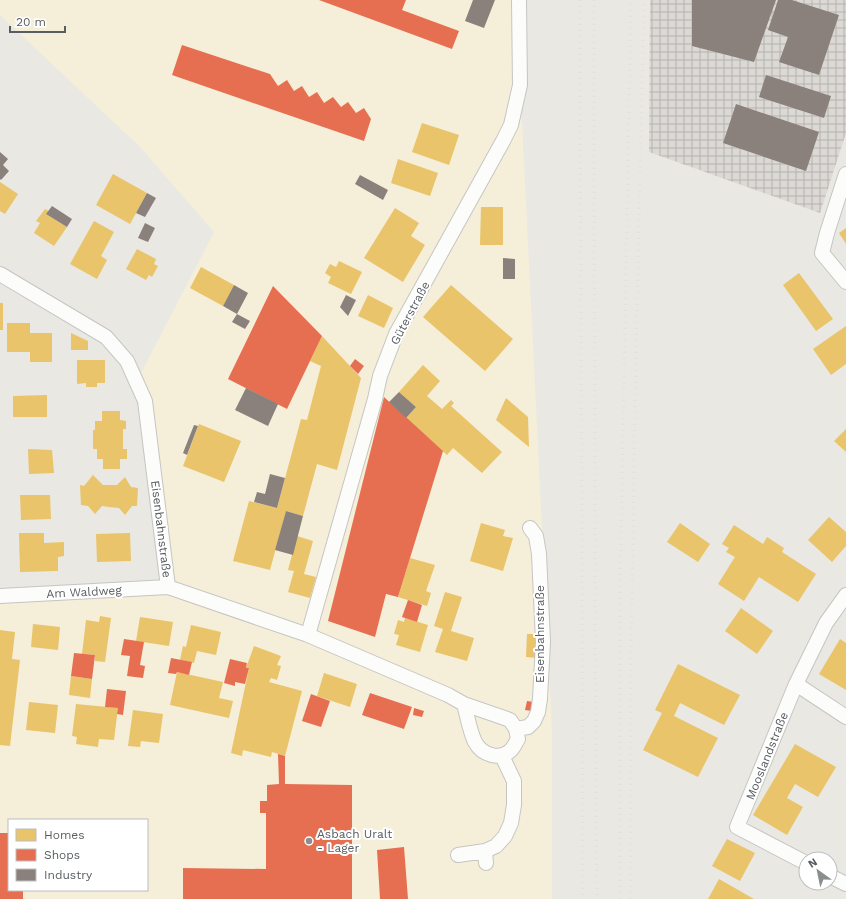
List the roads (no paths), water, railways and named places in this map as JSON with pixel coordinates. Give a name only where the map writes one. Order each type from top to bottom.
[{"type":"street","name":"Güterstraße","points":[[308,635],[375,399],[380,376],[396,334],[500,148],[511,125],[520,85],[519,0]]},
{"type":"street","points":[[846,174],[822,253],[846,282]]},
{"type":"street","name":"Eisenbahnstraße","points":[[0,274],[106,337],[127,361],[145,401],[168,587],[308,635],[448,695],[464,704],[510,720],[516,728],[528,726],[534,721],[538,712],[540,699],[543,642],[539,554],[536,536],[530,528]]},
{"type":"street","name":"Am Waldweg","points":[[0,596],[168,587]]},
{"type":"street","name":"Mooslandstraße","points":[[798,859],[737,827],[796,684],[826,623],[846,595]]},
{"type":"street","points":[[796,684],[846,717]]},
{"type":"street","points":[[464,704],[475,742],[482,751],[491,756],[502,756],[512,750],[518,739],[516,728]]},
{"type":"street","points":[[458,855],[486,857],[505,836],[511,823],[514,805],[514,781],[502,756]]},
{"type":"railway","points":[[580,0],[583,899]]},
{"type":"railway","points":[[594,0],[597,899]]},
{"type":"railway","points":[[620,899],[620,598],[631,0]]},
{"type":"railway","points":[[631,899],[631,658],[644,0]]},
{"type":"place","name":"Asbach Uralt - Lager","points":[[309,841]]}]
